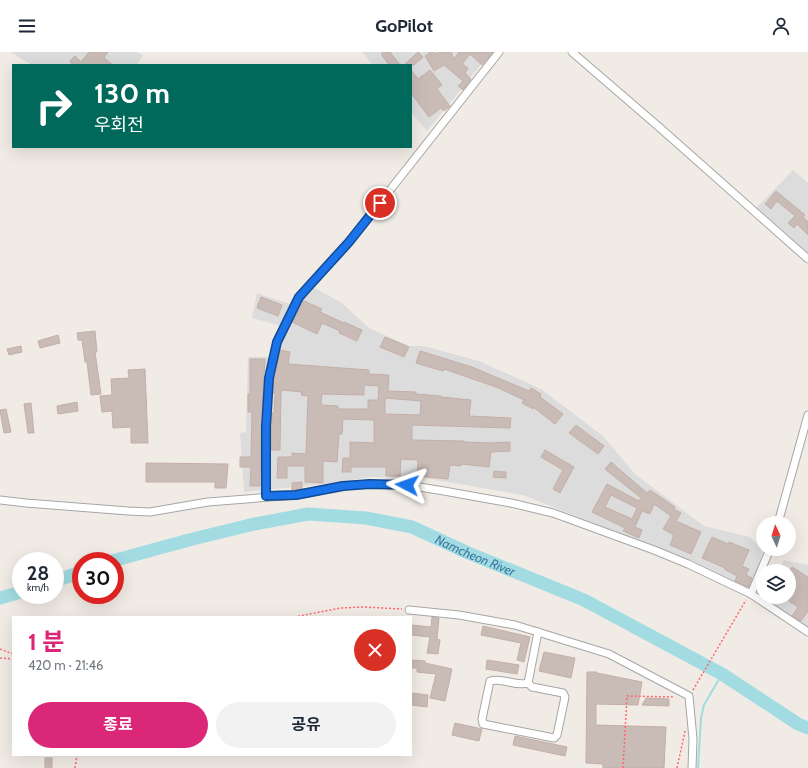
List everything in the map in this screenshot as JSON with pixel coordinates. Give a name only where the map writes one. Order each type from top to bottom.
[{"type":"street","points":[[266,496],[266,427],[269,378],[277,342],[295,304],[309,286],[349,242],[499,52]]},
{"type":"street","points":[[572,52],[660,127],[808,259]]},
{"type":"street","points":[[780,516],[808,415]]},
{"type":"street","points":[[0,500],[128,512],[150,512],[208,502],[266,496],[296,495],[343,486],[388,484],[437,490],[512,503],[553,513],[654,550],[688,564],[750,594],[808,632]]},
{"type":"street","points":[[750,594],[767,556]]},
{"type":"street","points":[[409,610],[459,615],[516,625],[609,654],[689,696],[693,739],[692,768]]},
{"type":"street","points":[[528,683],[538,632]]},
{"type":"street","points":[[495,680],[522,685],[528,683],[532,687],[563,693],[565,697],[557,735],[554,738],[483,724],[482,719],[490,681],[495,680]]},
{"type":"path","points":[[689,696],[750,594]]},
{"type":"path","points":[[299,616],[341,608],[363,607],[409,610]]},
{"type":"path","points":[[0,649],[12,654]]},
{"type":"path","points":[[0,658],[12,659]]},
{"type":"path","points":[[623,768],[627,696],[674,697]]},
{"type":"path","points":[[677,768],[685,730]]},
{"type":"path","points":[[75,768],[77,756]]},
{"type":"shaded area","points":[[10,52],[136,52],[143,55],[138,64],[30,64]]},
{"type":"shaded area","points":[[362,52],[491,52],[427,131],[412,113],[412,64],[372,64]]},
{"type":"shaded area","points":[[793,170],[808,183],[808,255],[757,209],[758,206]]},
{"type":"shaded area","points":[[313,287],[342,303],[369,328],[409,346],[424,346],[479,361],[541,389],[603,436],[635,474],[704,526],[750,537],[756,543],[756,556],[762,556],[760,564],[756,564],[756,592],[693,561],[523,495],[418,477],[369,477],[337,483],[244,492],[240,433],[246,432],[248,357],[275,357],[285,327],[252,318],[257,293],[296,306]]},
{"type":"shaded area","points":[[784,560],[808,565],[808,629],[774,604],[796,604],[796,564],[781,564]]},
{"type":"building","points":[[89,52],[108,52],[104,58],[112,64],[72,64],[70,61],[75,56],[81,62]]},
{"type":"building","points":[[384,52],[390,52],[399,64],[388,64],[381,54]]},
{"type":"building","points":[[418,52],[423,57],[414,65],[405,64]]},
{"type":"building","points":[[431,52],[434,52],[435,54],[441,52],[451,52],[454,59],[459,52],[493,52],[482,65],[470,54],[462,64],[468,68],[465,73],[471,79],[463,90],[458,86],[463,81],[444,65],[434,71],[425,56]]},
{"type":"building","points":[[430,70],[442,85],[437,89],[450,106],[444,111],[441,108],[429,117],[412,94],[412,71],[418,79]]},
{"type":"building","points":[[776,191],[805,215],[803,217],[808,222],[808,235],[797,224],[794,228],[788,223],[795,216],[777,201],[771,209],[765,204]]},
{"type":"building","points":[[261,297],[282,305],[278,316],[257,308]]},
{"type":"building","points":[[304,301],[322,309],[320,312],[362,330],[357,341],[322,323],[317,334],[292,322]]},
{"type":"building","points":[[95,331],[97,352],[95,352],[101,394],[91,395],[87,362],[85,362],[82,340],[78,340],[77,333]]},
{"type":"building","points":[[58,335],[60,343],[40,348],[38,341]]},
{"type":"building","points":[[385,337],[409,347],[404,357],[380,347]]},
{"type":"building","points":[[21,346],[22,352],[9,355],[7,349]]},
{"type":"building","points":[[280,350],[290,352],[288,364],[369,370],[369,374],[389,375],[388,391],[416,392],[416,394],[471,400],[469,416],[511,418],[510,428],[412,425],[412,440],[489,443],[510,442],[510,451],[491,452],[489,467],[461,464],[461,466],[450,465],[448,479],[417,476],[418,460],[401,459],[400,476],[386,476],[386,467],[351,467],[351,472],[342,472],[343,458],[350,458],[350,442],[374,443],[374,420],[343,419],[342,434],[339,434],[337,462],[323,461],[323,483],[305,482],[305,466],[287,466],[287,478],[277,478],[278,457],[292,457],[292,453],[306,454],[308,396],[301,395],[302,392],[281,390],[280,450],[271,450],[272,413],[274,413],[275,393],[273,393],[274,379]],"holes":[[[364,385],[379,386],[378,400],[368,400],[368,409],[338,409],[338,406],[321,405],[322,394],[364,395]],[[385,398],[421,401],[420,415],[385,414]]]},
{"type":"building","points":[[420,351],[472,367],[529,391],[531,388],[541,394],[540,397],[563,414],[555,424],[533,407],[533,409],[522,403],[524,400],[496,387],[444,369],[443,371],[416,363]]},
{"type":"building","points":[[250,359],[265,359],[261,427],[260,486],[250,486],[251,467],[240,467],[240,457],[251,457],[252,412],[248,412],[248,394],[250,394]]},
{"type":"building","points":[[145,369],[148,443],[131,443],[131,427],[113,428],[112,411],[102,412],[100,396],[112,395],[111,379],[129,378],[128,370]]},
{"type":"building","points":[[77,402],[78,411],[58,414],[57,406]]},
{"type":"building","points":[[31,403],[34,433],[28,433],[24,404]]},
{"type":"building","points":[[6,409],[11,432],[4,433],[0,410]]},
{"type":"building","points":[[576,425],[604,446],[598,454],[569,433]]},
{"type":"building","points":[[545,450],[574,467],[560,493],[553,489],[563,470],[541,457]]},
{"type":"building","points":[[611,462],[647,493],[650,490],[675,507],[674,509],[681,513],[676,521],[701,532],[691,554],[670,545],[674,535],[663,529],[671,516],[654,504],[650,514],[642,511],[635,527],[642,530],[639,538],[623,531],[625,528],[592,512],[607,484],[639,501],[641,498],[605,469]],"holes":[[[611,495],[637,508],[632,519],[605,507]]]},
{"type":"building","points":[[146,463],[228,464],[226,488],[215,488],[215,482],[146,482]]},
{"type":"building","points":[[494,471],[506,472],[506,478],[493,477]]},
{"type":"building","points":[[302,482],[302,489],[292,490],[292,483]]},
{"type":"building","points":[[712,537],[728,544],[729,542],[749,550],[742,566],[749,569],[746,575],[752,578],[748,587],[735,581],[737,576],[724,569],[725,568],[702,558]]},
{"type":"building","points":[[796,570],[808,577],[808,611],[801,621],[792,616],[798,607],[794,604],[796,604]]},
{"type":"building","points":[[432,617],[439,618],[437,639],[440,640],[438,654],[427,653],[430,637],[412,635],[412,625],[431,627]]},
{"type":"building","points":[[483,626],[530,637],[524,662],[517,660],[521,643],[481,635]]},
{"type":"building","points":[[544,652],[575,658],[571,678],[539,671]]},
{"type":"building","points":[[412,660],[425,661],[425,663],[452,669],[445,701],[430,698],[436,674],[417,672],[417,668],[412,668]]},
{"type":"building","points":[[487,660],[519,665],[517,674],[486,669]]},
{"type":"building","points":[[587,672],[597,672],[642,682],[638,705],[596,704],[596,725],[666,727],[664,768],[603,768],[603,764],[586,763]]},
{"type":"building","points":[[412,693],[428,695],[427,707],[412,705]]},
{"type":"building","points":[[646,698],[669,699],[669,706],[642,705]]},
{"type":"building","points":[[455,723],[482,729],[479,741],[452,735]]},
{"type":"building","points":[[515,736],[567,747],[565,756],[513,745]]},
{"type":"building","points":[[45,758],[52,758],[52,768],[45,768]]},
{"type":"waterway","name":"Namcheon River","points":[[124,558],[254,524],[308,514],[366,518],[412,527],[466,552],[584,600],[722,674],[798,724],[808,728]]},
{"type":"waterway","name":"Namcheon River","points":[[64,578],[72,575]]},
{"type":"waterway","name":"Namcheon River","points":[[0,598],[12,595]]},
{"type":"waterway","points":[[698,768],[701,718],[704,705],[722,674]]},
{"type":"route","points":[[380,203],[349,242],[299,297],[277,342],[269,378],[269,398],[266,427],[266,496],[296,495],[343,486],[370,484],[407,485]]}]
